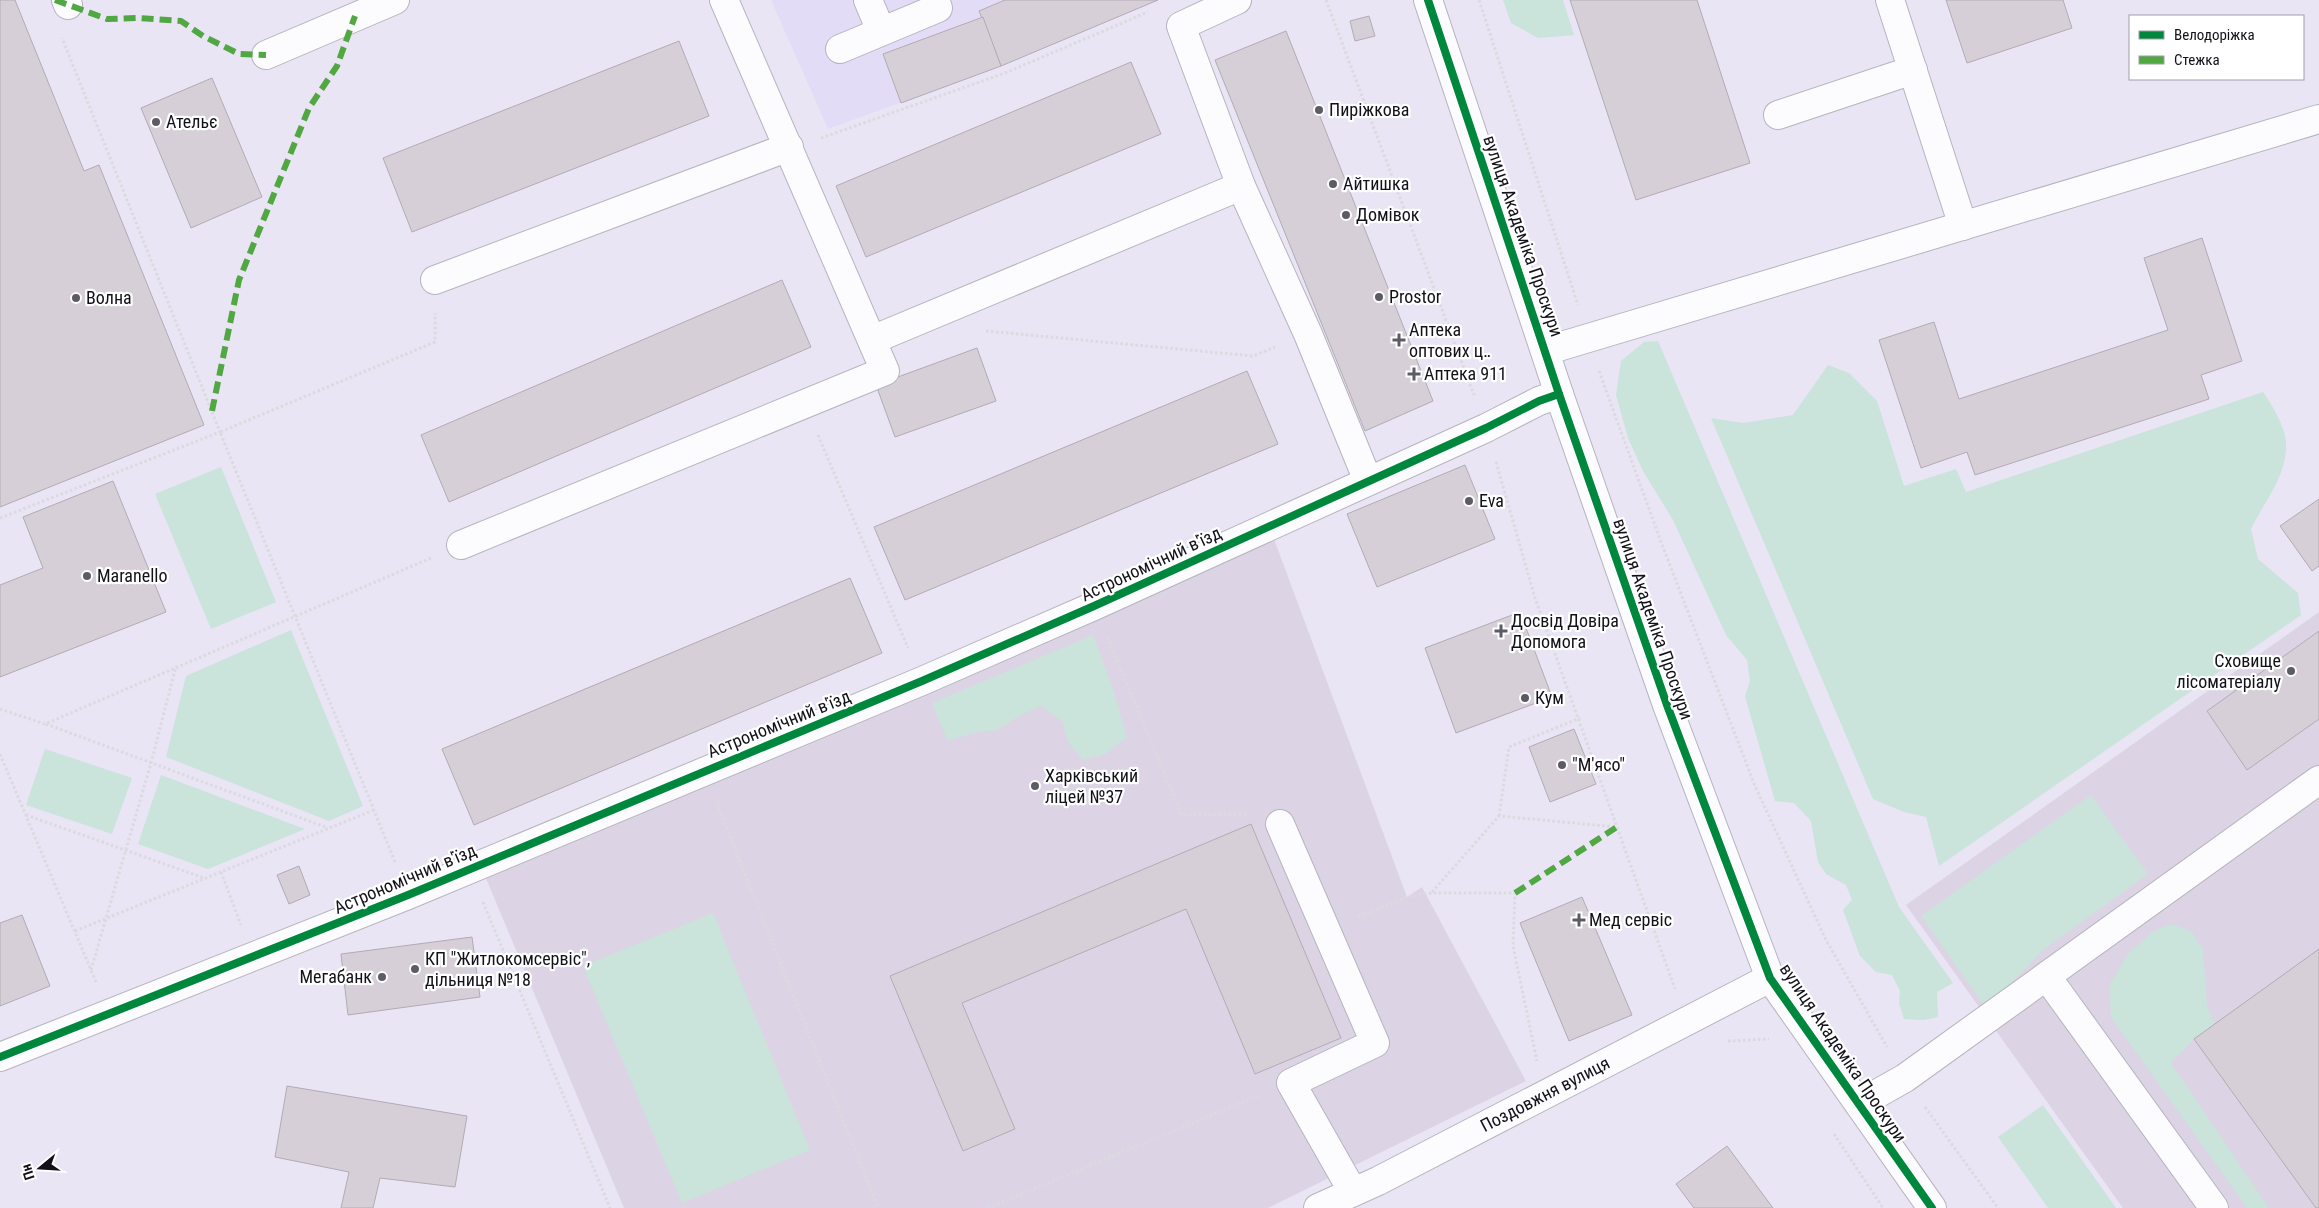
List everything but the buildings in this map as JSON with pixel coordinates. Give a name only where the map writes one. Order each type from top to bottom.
[{"type":"street","points":[[266,55],[395,0]]},
{"type":"street","points":[[461,545],[804,402],[885,371],[724,0]]},
{"type":"street","points":[[868,0],[881,31]]},
{"type":"street","points":[[1237,0],[1180,26],[1241,186],[1308,334],[1368,481]]},
{"type":"street","name":"вулиця Академіка Проскури","points":[[1428,0],[1559,394],[1667,705],[1770,978],[1932,1208]]},
{"type":"street","points":[[1890,0],[1963,226]]},
{"type":"street","points":[[840,49],[943,3]]},
{"type":"street","points":[[1778,115],[1913,70]]},
{"type":"street","points":[[1545,351],[2319,119]]},
{"type":"street","points":[[435,280],[789,147]]},
{"type":"street","points":[[872,340],[1241,186]]},
{"type":"street","name":"Астрономічний в'їзд","points":[[0,1058],[408,895],[922,681],[1094,606],[1486,428],[1539,401],[1559,394]]},
{"type":"street","points":[[1859,1104],[1905,1078],[2319,780]]},
{"type":"street","points":[[1280,824],[1375,1043],[1291,1082],[1353,1192]]},
{"type":"street","points":[[2047,977],[2214,1208]]},
{"type":"street","name":"Поздовжня вулиця","points":[[1318,1208],[1353,1192],[1770,978]]},
{"type":"path","points":[[1326,0],[1486,428],[1535,598],[1580,718],[1677,993]]},
{"type":"path","points":[[1479,0],[1580,312]]},
{"type":"path","points":[[789,147],[829,136],[1005,73],[1156,8],[1180,26]]},
{"type":"path","points":[[62,36],[408,895]]},
{"type":"path","points":[[0,518],[220,432],[435,342],[435,280]]},
{"type":"path","points":[[978,334],[986,331],[1253,356],[1308,334]]},
{"type":"path","points":[[1598,369],[1661,542],[1755,786],[1826,940],[1905,1078],[1998,1208]]},
{"type":"path","points":[[804,402],[922,681]]},
{"type":"path","points":[[45,724],[295,614],[461,545]]},
{"type":"path","points":[[1094,606],[1182,815],[1257,813],[1280,824]]},
{"type":"path","points":[[91,970],[151,763],[176,666]]},
{"type":"path","points":[[0,709],[329,828]]},
{"type":"path","points":[[1432,893],[1500,816],[1509,747],[1580,718]]},
{"type":"path","points":[[0,754],[110,1015]]},
{"type":"path","points":[[704,771],[878,1208]]},
{"type":"path","points":[[74,931],[374,810]]},
{"type":"path","points":[[25,814],[205,878]]},
{"type":"path","points":[[1500,816],[1617,827]]},
{"type":"path","points":[[469,869],[610,1208]]},
{"type":"path","points":[[221,872],[253,957]]},
{"type":"path","points":[[1326,930],[1407,897],[1432,893],[1515,893],[1513,946],[1537,1062]]},
{"type":"path","points":[[1720,1041],[1770,1039]]},
{"type":"path","points":[[988,1208],[1291,1082]]},
{"type":"path","points":[[1830,1128],[1884,1208]]},
{"type":"shaded area","points":[[771,0],[1158,0],[1001,66],[828,129]]},
{"type":"shaded area","name":"Харківський ліцей №37","points":[[1274,539],[1407,897],[1422,887],[1526,1081],[1268,1208],[624,1208],[485,876],[924,696]]},
{"type":"shaded area","points":[[2319,612],[2319,1208],[2123,1208],[1906,905]]},
{"type":"green space","points":[[1503,0],[1563,0],[1574,35],[1538,38],[1511,23]]},
{"type":"green space","points":[[1658,341],[1899,907],[1953,983],[1937,992],[1938,1017],[1924,1020],[1904,1019],[1899,1003],[1900,991],[1892,975],[1876,972],[1860,956],[1843,910],[1852,900],[1846,885],[1826,874],[1818,862],[1811,821],[1794,803],[1775,801],[1745,696],[1750,681],[1747,660],[1726,635],[1673,520],[1643,471],[1628,438],[1616,395],[1621,361],[1644,342]]},
{"type":"green space","points":[[1828,365],[1849,373],[1877,401],[1904,486],[1956,469],[1966,492],[2263,392],[2284,431],[2285,456],[2279,478],[2251,529],[2258,559],[2298,593],[2301,615],[1939,866],[1926,817],[1904,812],[1873,799],[1711,418],[1743,423],[1793,415]]},
{"type":"green space","points":[[221,467],[276,602],[211,629],[155,494]]},
{"type":"green space","points":[[291,630],[363,806],[329,821],[166,757],[186,676]]},
{"type":"green space","points":[[1093,635],[1112,685],[1127,737],[1105,754],[1083,760],[1068,742],[1063,722],[1041,706],[1019,716],[997,730],[973,733],[948,741],[932,703]]},
{"type":"green space","points":[[45,749],[132,778],[112,834],[26,805]]},
{"type":"green space","points":[[161,775],[305,829],[208,869],[138,844]]},
{"type":"green space","points":[[2091,795],[2148,874],[2043,950],[1986,1008],[1921,916]]},
{"type":"green space","points":[[713,913],[810,1150],[682,1203],[583,966]]},
{"type":"green space","points":[[2171,924],[2191,931],[2203,949],[2207,1006],[2217,1029],[2194,1039],[2171,1063],[2269,1208],[2247,1208],[2111,1017],[2109,985],[2128,954],[2152,932]]},
{"type":"green space","points":[[2043,1105],[2116,1208],[2048,1208],[1998,1137]]},
{"type":"marked path","points":[[55,0],[107,19],[139,18],[181,21],[203,36],[239,54],[266,55]]},
{"type":"marked path","points":[[212,411],[239,280],[309,108],[337,66],[355,16]]},
{"type":"marked path","points":[[1515,893],[1617,827]]},
{"type":"cycle path","points":[[1428,0],[1559,394],[1667,705],[1770,978],[1932,1208]]},
{"type":"cycle path","points":[[0,1057],[408,895],[922,681],[1094,606],[1486,428],[1539,401],[1559,394]]},
{"type":"place","name":"Пиріжкова","points":[[1319,110]]},
{"type":"place","name":"Ательє","points":[[156,122]]},
{"type":"place","name":"Айтишка","points":[[1333,184]]},
{"type":"place","name":"Домівок","points":[[1346,215]]},
{"type":"place","name":"Prostor","points":[[1379,297]]},
{"type":"place","name":"Волна","points":[[76,298]]},
{"type":"place","name":"Аптека оптових ц‥","points":[[1399,340]]},
{"type":"place","name":"Аптека 911","points":[[1414,374]]},
{"type":"place","name":"Eva","points":[[1469,501]]},
{"type":"place","name":"Maranello","points":[[87,576]]},
{"type":"place","name":"Досвід Довіра Допомога","points":[[1501,631]]},
{"type":"place","name":"Сховище лісоматеріалу","points":[[2291,671]]},
{"type":"place","name":"Кум","points":[[1525,698]]},
{"type":"place","name":"\"М'ясо\"","points":[[1562,765]]},
{"type":"place","name":"Харківський ліцей №37","points":[[1035,786]]},
{"type":"place","name":"Мед сервіс","points":[[1579,920]]},
{"type":"place","name":"КП \"Житлокомсервіс\", дільниця №18","points":[[415,969]]},
{"type":"place","name":"Мегабанк","points":[[382,977]]}]
